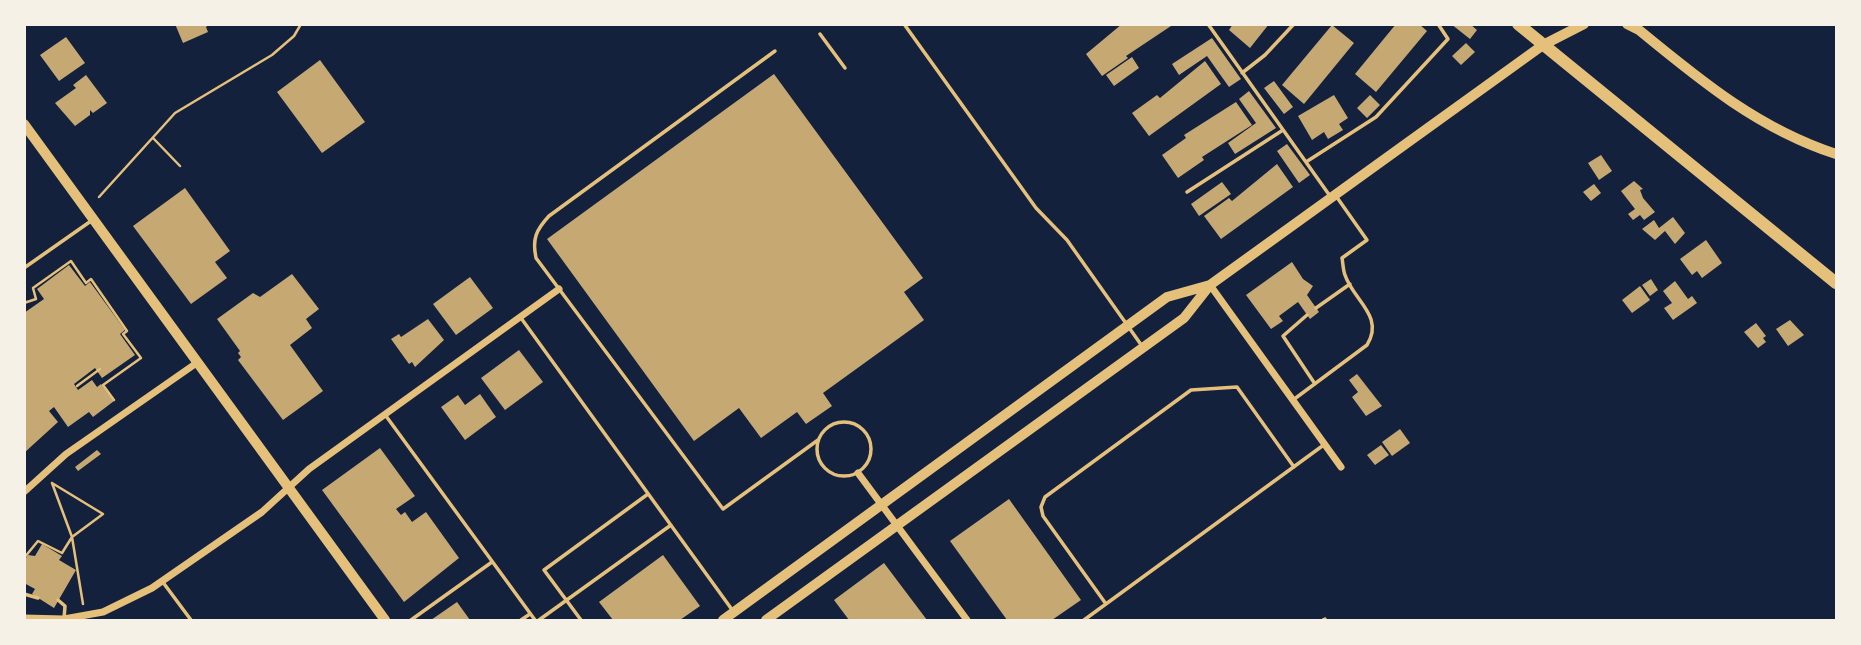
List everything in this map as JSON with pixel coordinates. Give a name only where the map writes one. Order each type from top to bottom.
[{"type":"main road","points":[[1518,24],[1836,283]]},
{"type":"main road","points":[[766,621],[1184,318],[1210,285],[1543,45],[1584,24]]},
{"type":"main road","points":[[1627,24],[1639,30],[1739,109],[1797,141],[1836,154]]},
{"type":"main road","points":[[24,124],[385,621]]},
{"type":"main road","points":[[723,621],[1167,297],[1210,285]]},
{"type":"street","points":[[1210,285],[1341,467]]},
{"type":"street","points":[[24,618],[103,616],[134,599],[262,512],[340,447],[559,289]]},
{"type":"street","points":[[24,492],[66,454],[198,362]]},
{"type":"street","points":[[858,473],[967,621]]},
{"type":"lane","points":[[904,24],[1036,208],[1067,240],[1143,348]]},
{"type":"lane","points":[[1208,24],[1306,162],[1367,240],[1342,258],[1345,276],[1369,313],[1374,335],[1367,345],[1293,400]]},
{"type":"lane","points":[[1242,73],[1265,55],[1293,24]]},
{"type":"lane","points":[[1306,162],[1376,117],[1448,38],[1438,24]]},
{"type":"lane","points":[[820,34],[845,68]]},
{"type":"lane","points":[[775,51],[543,222],[533,243],[536,258],[723,509],[818,440],[827,427],[835,423],[852,423],[867,433],[871,451],[869,460],[858,473],[842,477],[827,471],[817,457],[818,440]]},
{"type":"lane","points":[[1187,192],[1283,130]]},
{"type":"lane","points":[[24,268],[93,219]]},
{"type":"lane","points":[[1316,309],[1350,284]]},
{"type":"lane","points":[[1307,315],[1283,336],[1315,384]]},
{"type":"lane","points":[[521,318],[734,612]]},
{"type":"lane","points":[[1107,604],[1043,516],[1041,506],[1045,497],[1191,390],[1237,387],[1294,467]]},
{"type":"lane","points":[[386,416],[537,621],[671,525]]},
{"type":"lane","points":[[1084,621],[1325,444]]},
{"type":"lane","points":[[581,621],[544,570],[648,494]]},
{"type":"lane","points":[[411,621],[492,562]]},
{"type":"lane","points":[[162,581],[191,621]]},
{"type":"lane","points":[[24,594],[38,598]]},
{"type":"lane","points":[[58,600],[65,606],[64,619]]},
{"type":"lane","points":[[521,621],[530,614]]},
{"type":"path","points":[[99,197],[176,113],[272,55],[294,36],[301,24]]},
{"type":"path","points":[[153,138],[180,166]]},
{"type":"path","points":[[24,303],[36,299],[33,288],[71,261],[86,283],[91,279],[127,331],[123,334],[141,358],[103,385],[114,400]]},
{"type":"path","points":[[77,386],[100,369]]},
{"type":"path","points":[[105,376],[109,381]]},
{"type":"path","points":[[25,558],[38,541],[62,553],[72,537],[103,514],[52,483],[72,537],[83,608]]},
{"type":"path","points":[[48,554],[52,549]]},
{"type":"building","points":[[175,24],[210,24],[206,27],[208,32],[183,43]]},
{"type":"building","points":[[1122,24],[1174,24],[1126,56],[1128,58],[1102,76],[1086,54]]},
{"type":"building","points":[[1233,24],[1269,24],[1250,48],[1229,30]]},
{"type":"building","points":[[1396,24],[1419,24],[1427,31],[1376,92],[1355,74]]},
{"type":"building","points":[[1451,24],[1470,24],[1477,30],[1470,39]]},
{"type":"building","points":[[1332,25],[1354,43],[1304,104],[1282,85]]},
{"type":"building","points":[[66,37],[85,63],[59,81],[40,55]]},
{"type":"building","points":[[1212,38],[1241,79],[1229,87],[1207,56],[1179,75],[1172,64]]},
{"type":"building","points":[[1466,43],[1475,52],[1461,65],[1452,56]]},
{"type":"building","points":[[1132,57],[1139,68],[1114,86],[1106,75]]},
{"type":"building","points":[[320,60],[365,122],[322,153],[277,92]]},
{"type":"building","points":[[1205,61],[1221,84],[1149,136],[1132,113],[1157,95],[1160,98]]},
{"type":"building","points":[[774,74],[923,278],[904,292],[924,320],[823,393],[832,406],[806,424],[797,412],[761,438],[739,408],[694,441],[547,239]]},
{"type":"building","points":[[86,75],[107,103],[93,113],[90,110],[90,115],[75,126],[55,103],[76,88],[73,85]]},
{"type":"building","points":[[1274,81],[1293,107],[1284,114],[1264,88]]},
{"type":"building","points":[[1249,91],[1276,128],[1235,154],[1228,143],[1256,123],[1239,99]]},
{"type":"building","points":[[1334,95],[1348,118],[1339,124],[1343,130],[1328,139],[1324,132],[1312,140],[1298,116]]},
{"type":"building","points":[[1370,95],[1380,105],[1367,118],[1357,108]]},
{"type":"building","points":[[1236,102],[1252,125],[1202,157],[1204,160],[1178,178],[1162,155],[1186,138],[1184,135]]},
{"type":"building","points":[[1287,144],[1310,175],[1299,183],[1277,151]]},
{"type":"building","points":[[1601,155],[1612,171],[1599,180],[1588,163]]},
{"type":"building","points":[[1277,164],[1293,187],[1221,239],[1204,216],[1229,198],[1232,201]]},
{"type":"building","points":[[1634,181],[1643,189],[1640,190],[1643,198],[1655,212],[1644,220],[1640,215],[1633,220],[1628,214],[1635,209],[1621,191]]},
{"type":"building","points":[[1222,182],[1231,194],[1199,216],[1191,204]]},
{"type":"building","points":[[1594,184],[1601,193],[1591,201],[1583,192]]},
{"type":"building","points":[[185,188],[230,251],[215,262],[227,278],[191,304],[133,226]]},
{"type":"building","points":[[1673,217],[1685,233],[1675,244],[1665,231],[1655,240],[1642,229],[1654,220],[1659,228]]},
{"type":"building","points":[[1706,240],[1722,263],[1702,278],[1697,271],[1692,275],[1680,259]]},
{"type":"building","points":[[1292,262],[1303,279],[1313,286],[1307,295],[1319,312],[1310,319],[1298,302],[1279,316],[1283,321],[1271,329],[1246,295]]},
{"type":"building","points":[[69,265],[85,286],[90,282],[125,330],[120,334],[135,355],[102,378],[95,368],[74,384],[78,390],[92,380],[97,387],[101,384],[114,401],[93,417],[89,412],[68,427],[54,407],[49,411],[58,422],[24,453],[24,313],[44,299],[37,289]]},
{"type":"building","points":[[292,274],[319,309],[306,319],[312,328],[290,345],[323,391],[283,420],[238,360],[241,357],[238,353],[240,351],[217,319],[253,293],[260,297]]},
{"type":"building","points":[[470,277],[493,308],[456,335],[433,304]]},
{"type":"building","points":[[1651,279],[1658,290],[1650,296],[1642,285]]},
{"type":"building","points":[[1675,281],[1688,299],[1692,296],[1697,303],[1673,320],[1664,308],[1672,303],[1663,291]]},
{"type":"building","points":[[1640,286],[1650,300],[1632,313],[1622,300]]},
{"type":"building","points":[[428,319],[444,340],[415,367],[412,362],[409,364],[391,339],[399,334],[401,337]]},
{"type":"building","points":[[1790,320],[1804,335],[1788,346],[1776,329]]},
{"type":"building","points":[[1756,323],[1766,336],[1763,338],[1766,342],[1758,348],[1744,332]]},
{"type":"building","points":[[519,350],[543,382],[505,410],[481,378]]},
{"type":"building","points":[[1357,374],[1382,406],[1366,416],[1352,397],[1358,392],[1349,380]]},
{"type":"building","points":[[480,394],[496,417],[465,440],[441,407],[458,395],[465,405]]},
{"type":"building","points":[[1400,429],[1410,443],[1392,456],[1382,442]]},
{"type":"building","points":[[1381,445],[1389,455],[1375,465],[1367,455]]},
{"type":"building","points":[[380,448],[415,496],[396,509],[401,515],[405,512],[412,522],[426,512],[459,558],[404,602],[322,490]]},
{"type":"building","points":[[97,450],[101,454],[78,471],[75,467]]},
{"type":"building","points":[[1009,499],[1081,600],[1052,620],[1007,620],[950,541]]},
{"type":"building","points":[[42,544],[62,556],[59,560],[76,570],[54,608],[32,594],[35,589],[24,583],[24,561],[28,555],[35,556]]},
{"type":"building","points":[[663,555],[700,606],[680,620],[613,620],[599,602]]},
{"type":"building","points":[[884,563],[927,620],[849,620],[834,600]]},
{"type":"building","points":[[457,602],[470,620],[431,620]]}]
